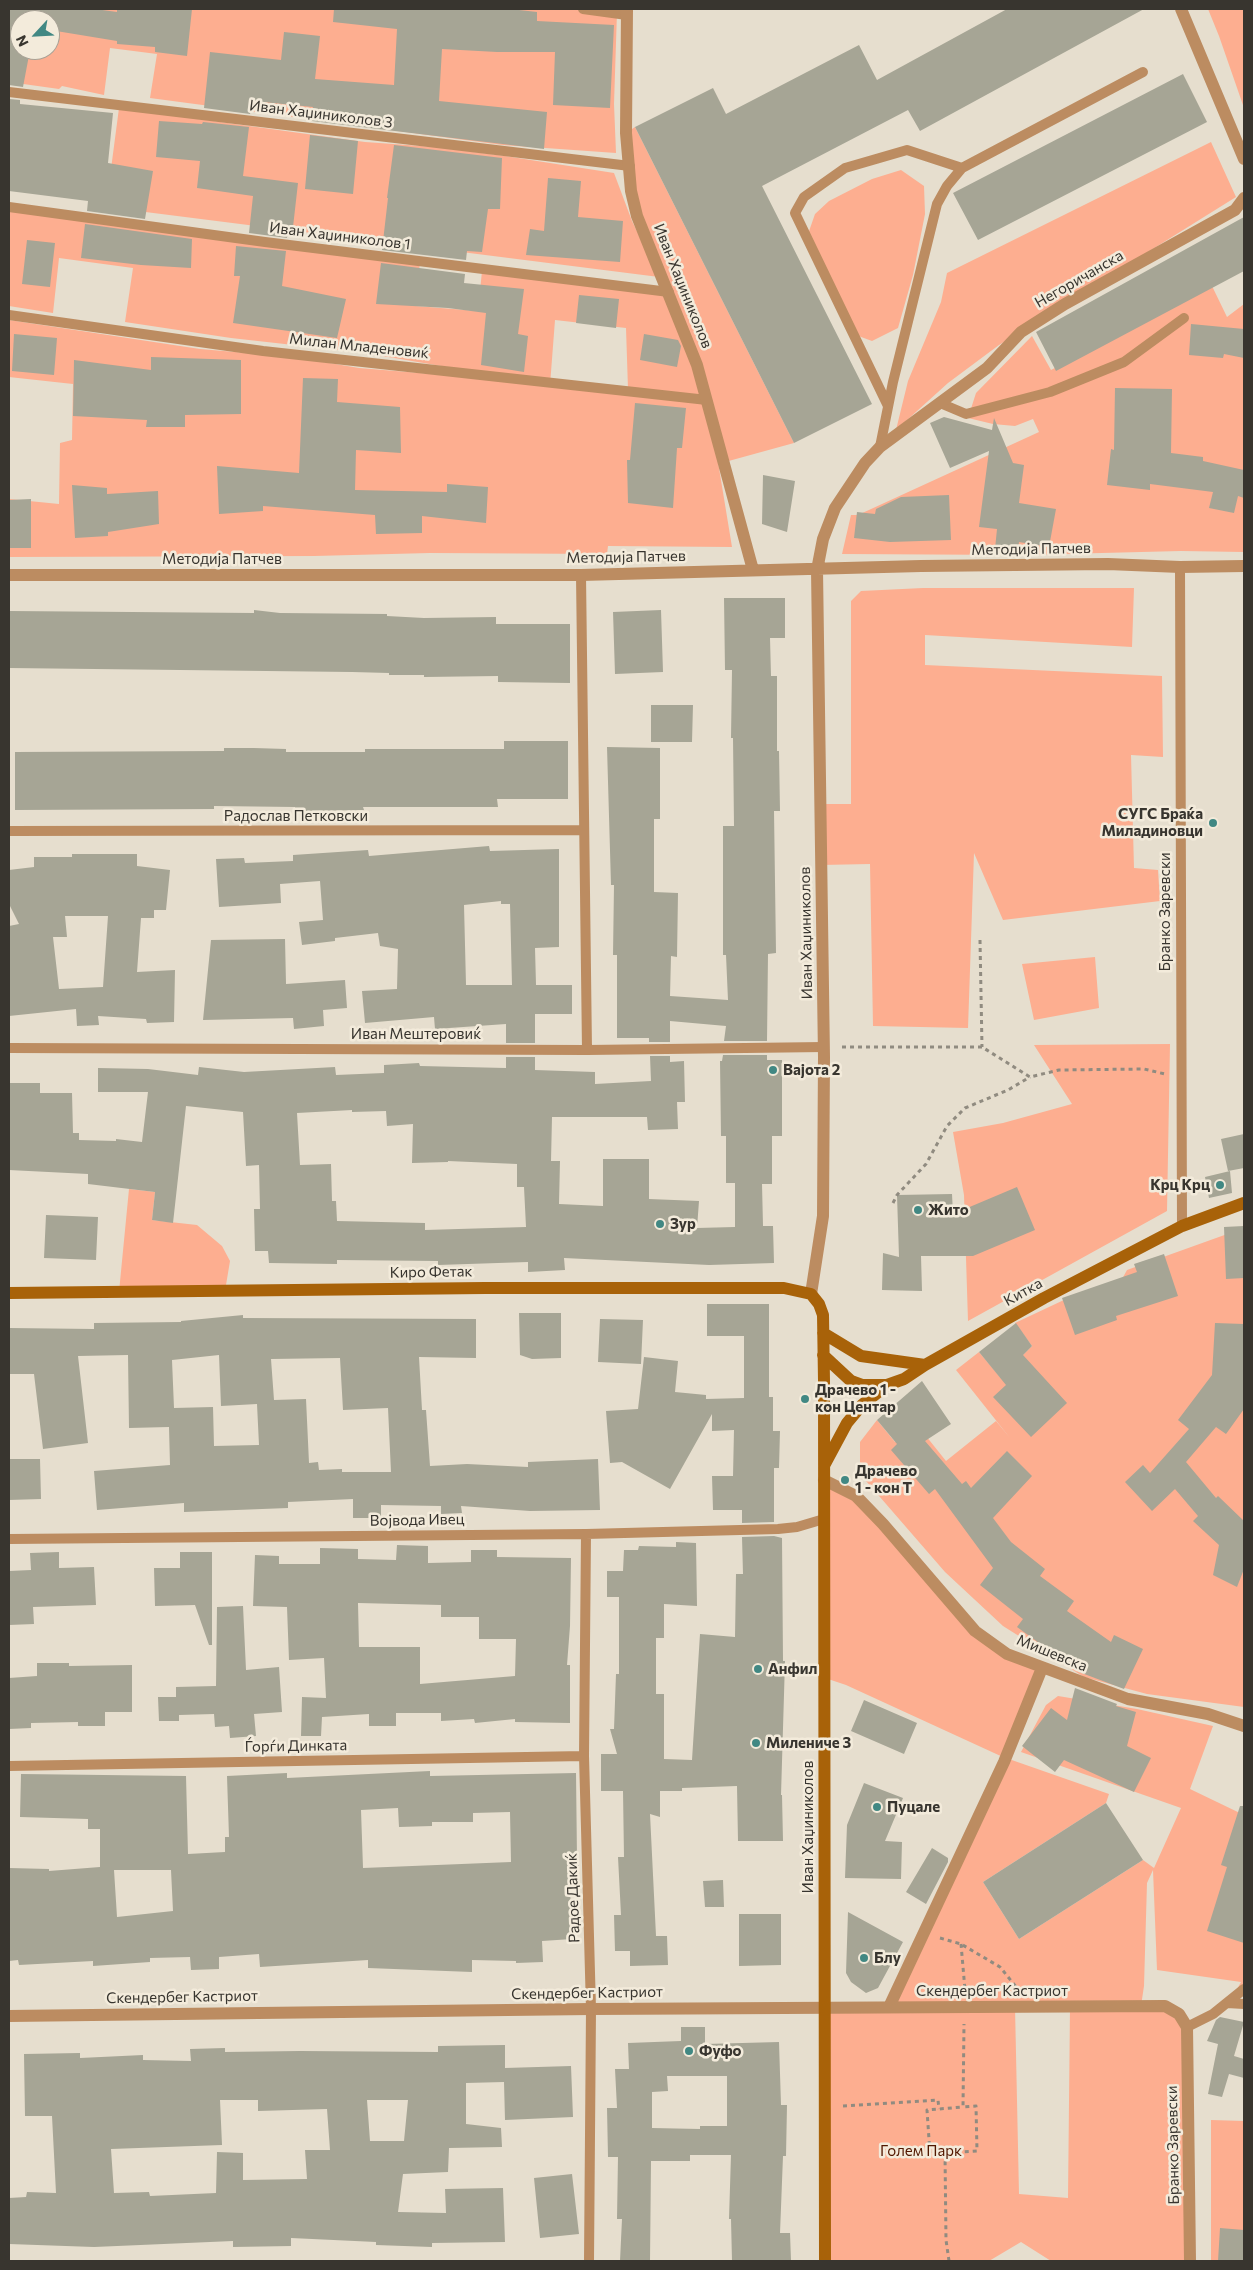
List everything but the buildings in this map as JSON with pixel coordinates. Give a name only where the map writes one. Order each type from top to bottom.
[{"type":"main road","name":"Китка","points":[[824,1355],[851,1380],[862,1385],[886,1385],[904,1379],[925,1365],[1044,1298],[1182,1226],[1244,1203]]},
{"type":"main road","name":"Киро Фетак","points":[[9,1293],[784,1288],[811,1294]]},
{"type":"main road","points":[[811,1294],[819,1304],[823,1315],[823,1333],[861,1356],[925,1365]]},
{"type":"main road","name":"Иван Хаџиниколов","points":[[823,1333],[825,2261]]},
{"type":"main road","points":[[824,1466],[847,1423],[862,1405],[886,1385]]},
{"type":"street","points":[[1181,9],[1244,159]]},
{"type":"street","name":"Иван Хаџиниколов","points":[[627,12],[626,133],[631,191],[637,216],[651,254],[669,292],[697,365],[753,570]]},
{"type":"street","name":"Негоричанска","points":[[817,570],[822,539],[834,508],[865,463],[880,448],[987,368],[1021,332],[1065,304],[1235,210],[1244,198]]},
{"type":"street","name":"Методија Патчев","points":[[9,575],[582,575],[1108,564],[1180,567],[1244,566]]},
{"type":"street","name":"Иван Хаџиниколов","points":[[811,1294],[824,1216],[824,1047],[817,570]]},
{"type":"street","name":"Мишевска","points":[[824,1480],[856,1496],[883,1524],[975,1631],[1007,1654],[1128,1699],[1208,1714],[1244,1726]]},
{"type":"street","points":[[889,2007],[1004,1762],[1042,1668]]},
{"type":"street","name":"Скендербег Кастриот","points":[[9,2016],[591,2009],[1165,2006],[1178,2014],[1187,2027]]},
{"type":"street","name":"Бранко Заревски","points":[[1187,2027],[1190,2261]]},
{"type":"lane","points":[[583,9],[627,12]]},
{"type":"lane","points":[[880,448],[888,406],[937,204],[947,186],[962,168],[1143,72]]},
{"type":"lane","name":"Иван Хаџиниколов 3","points":[[9,92],[630,166]]},
{"type":"lane","points":[[888,406],[795,213],[804,197],[845,168],[907,150],[962,168]]},
{"type":"lane","name":"Иван Хаџиниколов 1","points":[[9,207],[265,242],[669,292]]},
{"type":"lane","name":"Милан Младеновиќ","points":[[9,315],[264,351],[707,400]]},
{"type":"lane","points":[[940,403],[966,414],[1050,392],[1124,362],[1184,318]]},
{"type":"lane","name":"Бранко Заревски","points":[[1180,567],[1182,1226]]},
{"type":"lane","points":[[582,575],[583,830],[587,1050]]},
{"type":"lane","name":"Радослав Петковски","points":[[9,831],[583,830]]},
{"type":"lane","name":"Иван Мештеровиќ","points":[[9,1048],[587,1050],[824,1047]]},
{"type":"lane","name":"Војвода Ивец","points":[[9,1539],[586,1534],[778,1529],[797,1527],[824,1519]]},
{"type":"lane","name":"Радое Дакиќ","points":[[586,1534],[584,1756],[591,2009],[589,2261]]},
{"type":"lane","name":"Ѓорѓи Динката","points":[[9,1766],[584,1756]]},
{"type":"lane","points":[[1187,2027],[1213,2014],[1244,1989]]},
{"type":"lane","points":[[1227,2003],[1244,2004]]},
{"type":"path","points":[[980,940],[982,1047]]},
{"type":"path","points":[[824,1047],[982,1047],[1030,1077]]},
{"type":"path","points":[[893,1202],[897,1195],[926,1164],[947,1126],[965,1108],[1008,1090],[1030,1077],[1059,1070],[1144,1069],[1182,1079]]},
{"type":"path","points":[[924,1933],[962,1944],[1000,1968],[1031,2006]]},
{"type":"path","points":[[962,1944],[966,1982],[963,2107]]},
{"type":"path","points":[[825,2107],[938,2100],[939,2109]]},
{"type":"path","points":[[976,2106],[977,2151],[930,2154],[927,2110],[939,2109],[976,2106]]},
{"type":"path","points":[[945,2153],[946,2240],[949,2261]]},
{"type":"green space","points":[[9,9],[573,9],[617,12],[614,104],[616,153],[503,145],[150,98],[157,54],[110,48],[104,95],[62,86],[59,89],[9,82]]},
{"type":"green space","points":[[1208,9],[1244,9],[1244,108],[1219,36]]},
{"type":"green space","points":[[119,108],[365,142],[435,147],[505,156],[614,173],[632,221],[659,277],[106,207]]},
{"type":"green space","points":[[635,127],[794,443],[725,462],[717,456],[732,547],[608,546],[607,554],[430,553],[314,556],[9,557],[9,499],[59,504],[60,443],[72,440],[73,384],[9,377],[9,320],[200,349],[294,357],[359,368],[541,383],[365,353],[231,338],[125,322],[133,268],[59,258],[53,313],[9,306],[9,209],[420,261],[416,306],[478,311],[482,271],[665,294],[637,216],[626,133]],"holes":[[[555,320],[626,328],[628,389],[550,385]]]},
{"type":"green space","points":[[1211,142],[1236,197],[999,345],[948,383],[896,430],[908,381],[941,302],[947,273]]},
{"type":"green space","points":[[901,170],[924,186],[925,214],[913,275],[898,328],[872,341],[853,334],[807,237],[815,214],[829,201],[872,179]]},
{"type":"green space","points":[[1212,286],[1227,317],[1244,304],[1244,552],[1181,551],[1022,555],[842,554],[851,515],[858,515],[1039,432],[1033,419],[1015,426],[993,424],[968,418],[976,393],[1032,336],[1051,370]]},
{"type":"green space","points":[[923,588],[1134,588],[1132,647],[925,635],[925,665],[1162,676],[1163,757],[1131,755],[1134,868],[1158,870],[1160,901],[1003,920],[974,853],[968,1028],[873,1026],[870,864],[821,865],[820,804],[851,804],[851,601],[861,591]]},
{"type":"green space","points":[[1095,957],[1099,1008],[1034,1020],[1022,964]]},
{"type":"green space","points":[[1170,1044],[1167,1211],[968,1321],[964,1195],[953,1132],[1003,1123],[1072,1104],[1034,1045]]},
{"type":"green space","points":[[129,1189],[155,1192],[152,1220],[197,1225],[222,1246],[230,1261],[225,1291],[119,1292]]},
{"type":"green space","points":[[1244,1228],[1244,1707],[1147,1694],[1084,1677],[1003,1626],[945,1572],[860,1474],[860,1442],[877,1420],[895,1442],[918,1426],[946,1461],[996,1421],[1010,1438],[956,1370],[979,1352],[1000,1377],[1032,1346],[1015,1323],[1066,1299],[1121,1281],[1127,1270]]},
{"type":"green space","name":"Голем Парк","points":[[824,1480],[856,1496],[975,1631],[1042,1668],[1006,1758],[1109,1794],[1106,1803],[983,1882],[1019,1939],[1143,1860],[1154,1868],[1181,1808],[1021,1752],[1046,1705],[1058,1696],[1137,1709],[1213,1726],[1190,1789],[1244,1815],[1244,1992],[1236,1991],[1241,1982],[1157,1970],[1153,1870],[1147,1883],[1144,1986],[1141,2006],[1165,2006],[1187,2027],[1190,2261],[1051,2261],[1021,2242],[989,2261],[825,2261],[825,2007],[889,2007],[1005,1758],[846,1685],[825,1678]],"holes":[[[1015,2007],[1070,2007],[1068,2198],[1019,2194]]]},
{"type":"green space","points":[[1211,2120],[1244,2121],[1244,2261],[1211,2261]]},
{"type":"place","name":"СУГС Браќа Миладиновци","points":[[1213,823]]},
{"type":"place","name":"Вајота 2","points":[[773,1070]]},
{"type":"place","name":"Крц Крц","points":[[1220,1185]]},
{"type":"place","name":"Жито","points":[[918,1210]]},
{"type":"place","name":"Зур","points":[[660,1224]]},
{"type":"place","name":"Драчево 1 - кон Центар","points":[[805,1399]]},
{"type":"place","name":"Драчево 1 - кон T","points":[[845,1480]]},
{"type":"place","name":"Анфил","points":[[758,1669]]},
{"type":"place","name":"Милениче 3","points":[[756,1743]]},
{"type":"place","name":"Пуцале","points":[[877,1807]]},
{"type":"place","name":"Блу","points":[[864,1958]]},
{"type":"place","name":"Фуфо","points":[[689,2051]]}]
